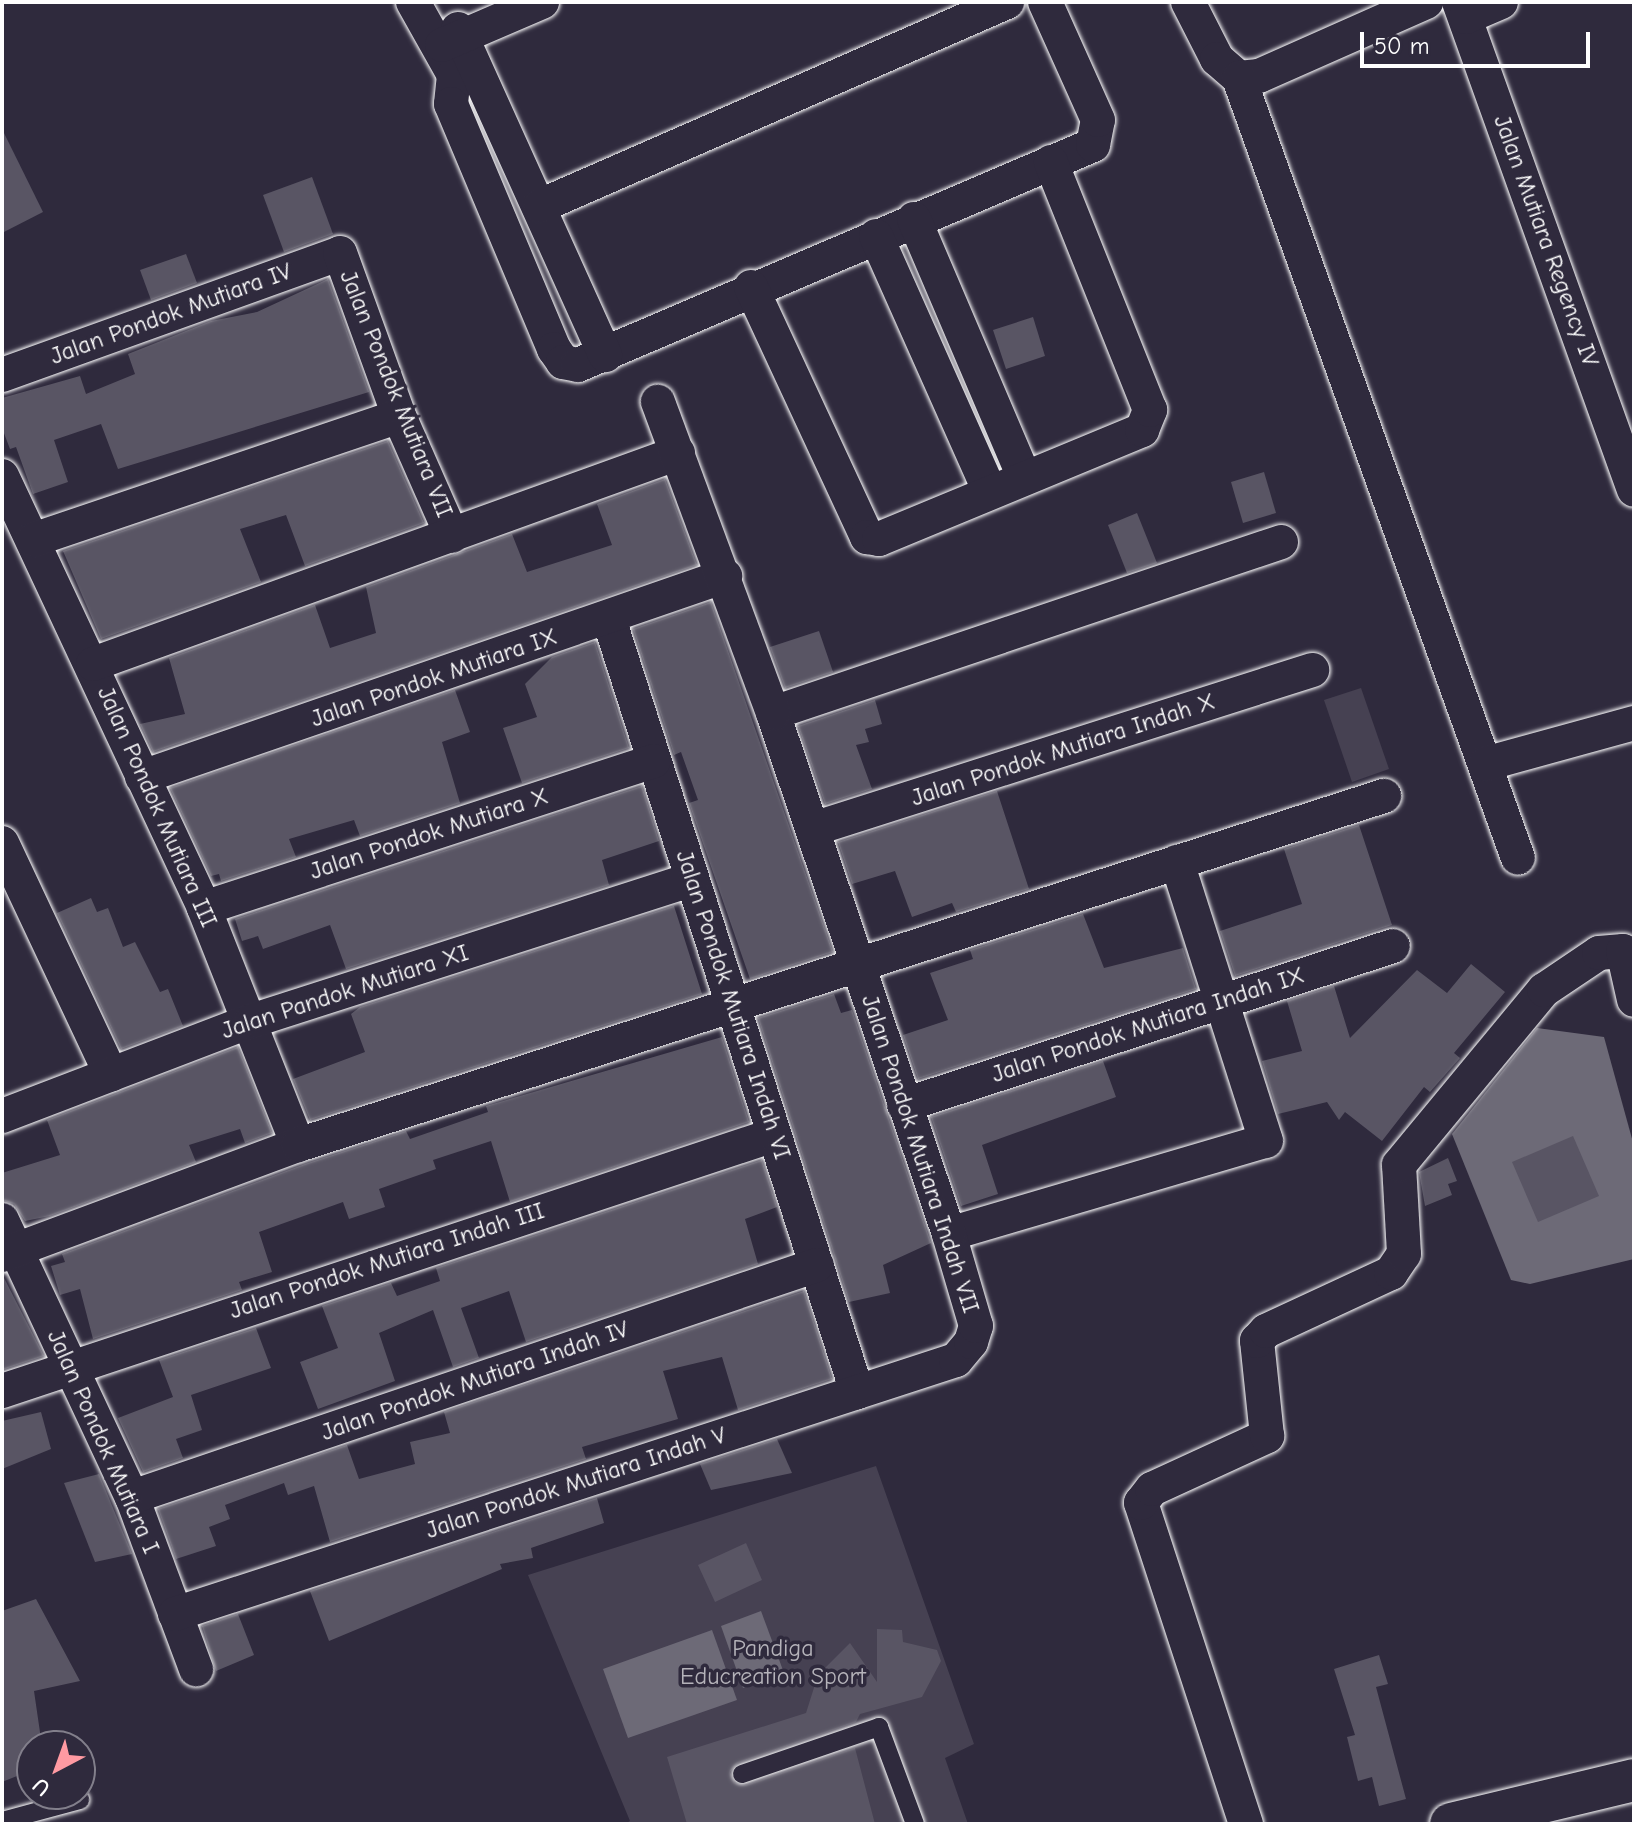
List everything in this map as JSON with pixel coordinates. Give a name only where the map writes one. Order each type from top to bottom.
[{"type":"street","points":[[413,2],[451,40],[540,206],[605,355]]},
{"type":"street","points":[[440,2],[451,40],[454,75],[451,104],[554,349],[563,362],[578,365],[751,287],[1093,145],[1100,132],[1045,2]]},
{"type":"street","points":[[451,40],[542,2]]},
{"type":"street","points":[[540,206],[1007,2]]},
{"type":"street","points":[[1188,2],[1217,59],[1239,78],[1518,858]]},
{"type":"street","points":[[1239,78],[1259,76],[1426,2]]},
{"type":"street","points":[[1462,10],[1501,2]]},
{"type":"street","name":"Jalan Mutiara Regency IV","points":[[1462,10],[1633,484]]},
{"type":"street","points":[[751,287],[867,537],[879,539],[1023,475],[1142,430],[1150,410],[1051,162]]},
{"type":"street","points":[[914,219],[1023,475]]},
{"type":"street","points":[[876,236],[989,490]]},
{"type":"street","name":"Jalan Pondok Mutiara IV","points":[[2,375],[340,253]]},
{"type":"street","name":"Jalan Pondok Mutiara VII","points":[[340,253],[399,416],[452,536]]},
{"type":"street","name":"Jalan Pondok Mutiara Indah VII","points":[[658,402],[725,576],[773,713],[949,1234],[976,1326],[971,1342]]},
{"type":"street","points":[[33,540],[399,416]]},
{"type":"street","points":[[93,664],[678,453]]},
{"type":"street","name":"Jalan Pondok Mutiara III","points":[[2,476],[93,664],[204,908],[298,1145]]},
{"type":"street","points":[[773,713],[1281,542]]},
{"type":"street","name":"Jalan Pondok Mutiara IX","points":[[142,777],[609,619],[725,576]]},
{"type":"street","name":"Jalan Pondok Mutiara Indah VI","points":[[609,619],[857,1392]]},
{"type":"street","name":"Jalan Pondok Mutiara Indah X","points":[[813,829],[1312,670]]},
{"type":"street","points":[[1485,764],[1634,723]]},
{"type":"street","name":"Jalan Pondok Mutiara X","points":[[204,908],[654,761]]},
{"type":"street","points":[[6,1241],[1384,796]]},
{"type":"street","points":[[2,843],[111,1075]]},
{"type":"street","points":[[949,1234],[1266,1141],[1225,999],[1177,862]]},
{"type":"street","name":"Jalan Pandok Mutiara XI","points":[[2,1116],[251,1021],[692,879]]},
{"type":"street","name":"Jalan Pondok Mutiara Indah IX","points":[[904,1105],[1393,946]]},
{"type":"street","points":[[1246,1824],[1141,1503],[1152,1489],[1267,1436],[1257,1341],[1266,1331],[1391,1273],[1404,1254],[1399,1165],[1544,990],[1599,953],[1628,952],[1634,1000]]},
{"type":"street","name":"Jalan Pondok Mutiara Indah III","points":[[2,1391],[70,1364],[774,1135]]},
{"type":"street","name":"Jalan Pondok Mutiara I","points":[[6,1241],[70,1364],[132,1497],[196,1669]]},
{"type":"street","name":"Jalan Pondok Mutiara Indah IV","points":[[132,1497],[817,1265]]},
{"type":"street","name":"Jalan Pondok Mutiara Indah V","points":[[175,1614],[956,1360],[971,1342]]},
{"type":"street","points":[[1463,1823],[1634,1780]]},
{"type":"lane","points":[[742,1774],[879,1727],[915,1824]]},
{"type":"lane","points":[[2,1821],[43,1810]]},
{"type":"green space","points":[[1361,688],[1389,769],[1352,782],[1324,700]]},
{"type":"green space","name":"Pandiga Educreation Sport","points":[[876,1466],[974,1744],[945,1758],[968,1824],[625,1824],[630,1821],[528,1575]]},
{"type":"shaded area","points":[[1537,1028],[1604,1037],[1634,1146],[1634,1259],[1530,1284],[1511,1280],[1452,1134]]},
{"type":"shaded area","points":[[761,1611],[784,1673],[743,1688],[721,1626]]},
{"type":"shaded area","points":[[712,1630],[737,1700],[628,1738],[603,1669]]},
{"type":"building","points":[[2,129],[43,212],[2,233]]},
{"type":"building","points":[[312,177],[333,234],[284,252],[263,195]]},
{"type":"building","points":[[186,254],[197,283],[151,300],[140,270]]},
{"type":"building","points":[[328,279],[369,392],[118,469],[101,424],[54,440],[68,482],[33,494],[16,447],[10,449],[2,428],[2,398],[80,376],[86,394],[135,374],[128,354],[211,321],[257,312]]},
{"type":"building","points":[[1033,317],[1045,356],[1006,369],[993,330]]},
{"type":"building","points":[[388,441],[424,523],[305,566],[286,515],[240,529],[261,582],[101,639],[63,551]]},
{"type":"building","points":[[1264,472],[1276,513],[1243,523],[1231,482]]},
{"type":"building","points":[[665,479],[697,565],[153,752],[140,724],[185,714],[169,658],[315,605],[330,648],[376,633],[366,587],[512,534],[527,572],[612,545],[597,504]]},
{"type":"building","points":[[1137,513],[1157,563],[1127,573],[1108,525]]},
{"type":"building","points":[[711,602],[833,952],[750,979],[689,803],[698,800],[681,752],[674,755],[633,629]]},
{"type":"building","points":[[819,631],[833,672],[785,688],[770,647]]},
{"type":"building","points":[[595,642],[629,748],[522,783],[503,728],[537,717],[525,684],[552,657]]},
{"type":"building","points":[[455,690],[470,732],[442,742],[460,803],[360,836],[354,820],[289,839],[296,857],[221,881],[219,874],[211,876],[170,788]]},
{"type":"building","points":[[875,700],[882,724],[865,729],[869,742],[856,745],[872,789],[825,804],[798,726]]},
{"type":"building","points":[[642,786],[659,841],[602,860],[609,885],[346,969],[330,925],[263,949],[258,936],[242,941],[235,919]]},
{"type":"building","points":[[997,791],[1029,889],[956,912],[952,903],[912,917],[895,871],[852,884],[838,842]]},
{"type":"building","points":[[1359,825],[1392,925],[1235,976],[1220,931],[1302,904],[1284,849]]},
{"type":"building","points":[[91,898],[97,912],[108,908],[123,947],[135,942],[160,992],[168,989],[183,1026],[121,1049],[57,913]]},
{"type":"building","points":[[674,906],[702,994],[310,1120],[293,1079],[365,1052],[351,1014],[360,1007]]},
{"type":"building","points":[[1083,914],[1104,968],[1183,948],[1196,989],[918,1079],[903,1035],[948,1020],[930,973],[973,959],[970,950]]},
{"type":"building","points":[[1471,964],[1505,992],[1454,1053],[1460,1058],[1430,1092],[1424,1087],[1382,1141],[1345,1112],[1339,1120],[1327,1102],[1278,1114],[1262,1061],[1302,1051],[1287,1001],[1334,986],[1350,1038],[1417,970],[1447,993]]},
{"type":"building","points":[[834,994],[841,1013],[852,1010],[931,1243],[883,1265],[890,1293],[849,1302],[758,1018]]},
{"type":"building","points":[[722,1037],[749,1122],[510,1202],[491,1141],[433,1160],[436,1169],[379,1189],[385,1207],[349,1219],[343,1202],[259,1232],[272,1272],[239,1282],[242,1290],[93,1339],[80,1289],[60,1295],[51,1266],[65,1262],[62,1254],[305,1164],[406,1131],[410,1139],[488,1112],[486,1106]]},
{"type":"building","points":[[238,1047],[272,1133],[245,1143],[240,1129],[189,1145],[196,1162],[50,1216],[25,1221],[14,1204],[2,1200],[2,1173],[60,1155],[47,1120]]},
{"type":"building","points":[[1103,1061],[1116,1097],[982,1145],[998,1194],[961,1206],[931,1117]]},
{"type":"building","points":[[1573,1136],[1599,1196],[1538,1222],[1512,1162]]},
{"type":"building","points":[[1448,1158],[1457,1181],[1448,1184],[1452,1195],[1425,1206],[1419,1172]]},
{"type":"building","points":[[762,1160],[777,1207],[745,1219],[758,1264],[526,1342],[509,1291],[461,1308],[479,1358],[453,1367],[433,1310],[379,1333],[395,1381],[318,1409],[300,1362],[338,1348],[322,1306],[391,1283],[397,1296],[440,1281],[436,1268]]},
{"type":"building","points":[[2,1274],[44,1356],[2,1370]]},
{"type":"building","points":[[804,1291],[832,1379],[738,1410],[722,1357],[663,1371],[678,1419],[582,1447],[586,1459],[330,1542],[314,1486],[288,1495],[284,1483],[225,1505],[230,1519],[209,1527],[216,1546],[176,1559],[158,1509],[347,1445],[359,1479],[415,1464],[410,1442],[450,1433],[444,1412]]},
{"type":"building","points":[[256,1328],[271,1368],[191,1395],[202,1430],[176,1439],[183,1458],[143,1472],[118,1418],[173,1397],[159,1360]]},
{"type":"building","points":[[41,1412],[51,1449],[2,1469],[2,1421]]},
{"type":"building","points":[[777,1439],[792,1473],[711,1490],[700,1464]]},
{"type":"building","points":[[99,1474],[132,1554],[95,1562],[64,1483]]},
{"type":"building","points":[[597,1498],[604,1523],[531,1548],[533,1558],[500,1564],[502,1569],[329,1641],[310,1591]]},
{"type":"building","points":[[746,1543],[762,1580],[715,1602],[698,1565]]},
{"type":"building","points":[[36,1599],[80,1681],[34,1691],[40,1730],[16,1730],[16,1776],[2,1782],[2,1611]]},
{"type":"building","points":[[238,1614],[254,1655],[216,1671],[202,1626]]},
{"type":"building","points":[[877,1629],[902,1630],[903,1642],[937,1650],[941,1661],[922,1697],[860,1714],[856,1722],[738,1763],[730,1772],[735,1783],[746,1785],[855,1748],[875,1824],[687,1824],[667,1757],[806,1713],[818,1675],[850,1643],[877,1682]]},
{"type":"building","points":[[1379,1655],[1388,1684],[1376,1687],[1406,1799],[1379,1806],[1372,1777],[1358,1781],[1347,1737],[1355,1735],[1334,1669]]}]
